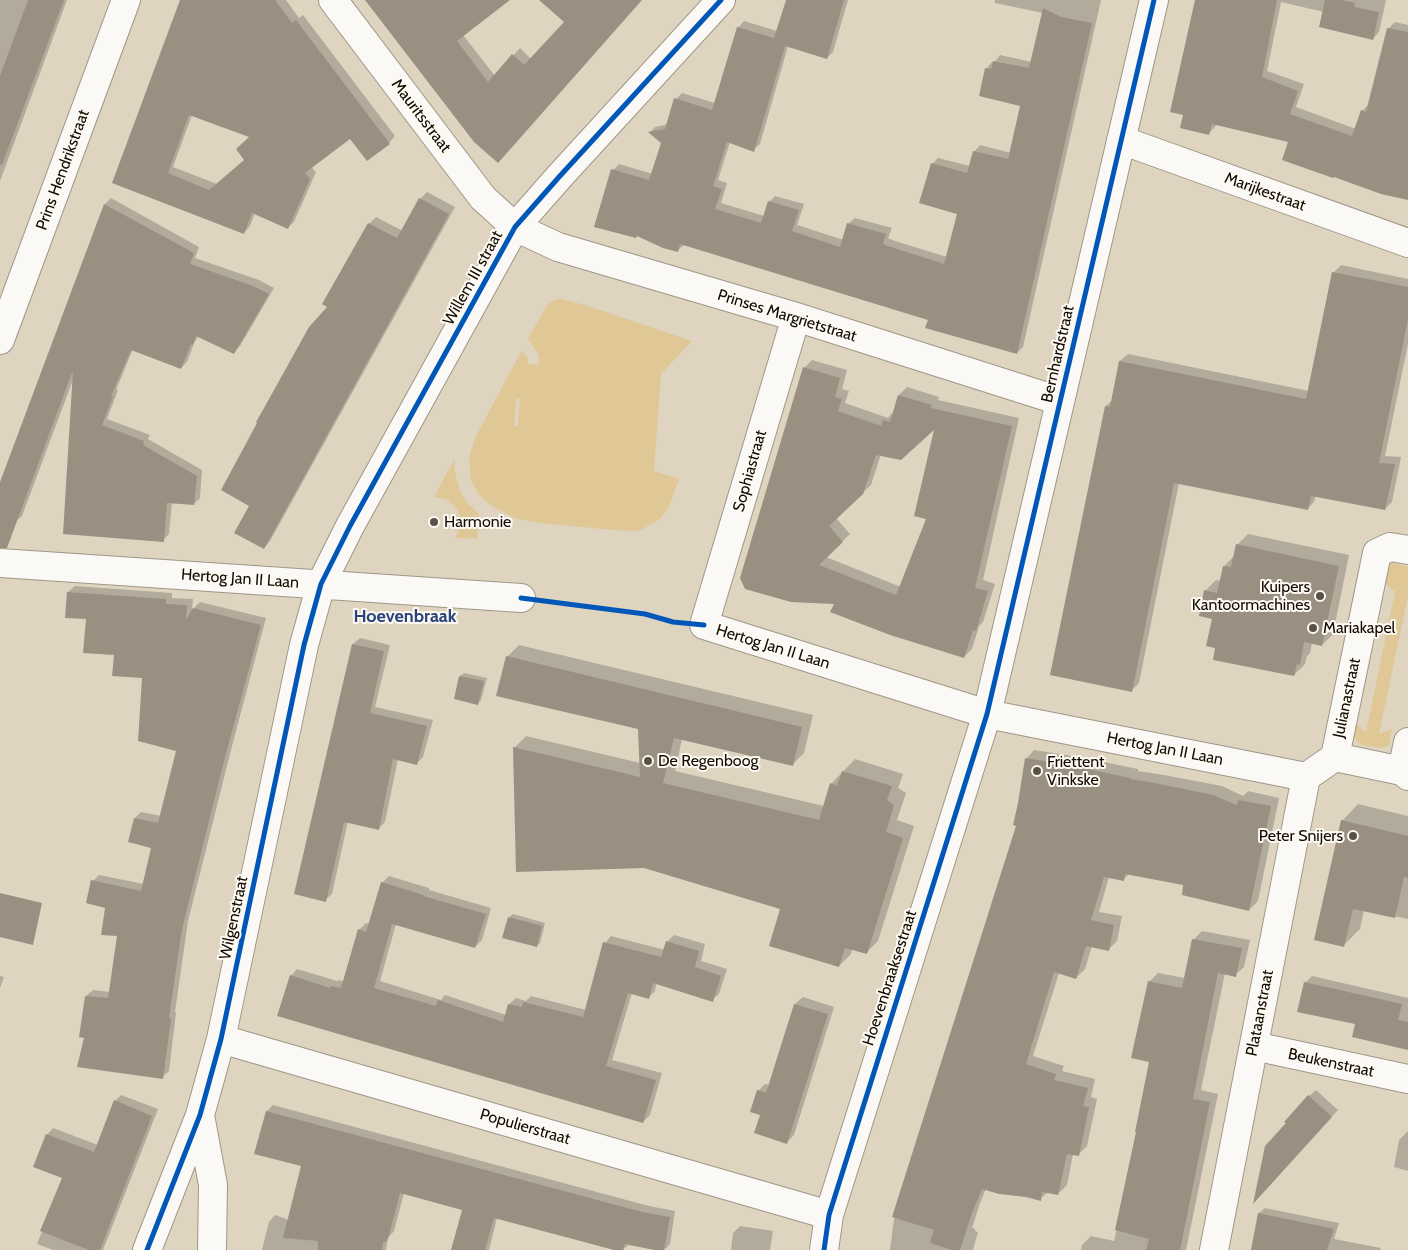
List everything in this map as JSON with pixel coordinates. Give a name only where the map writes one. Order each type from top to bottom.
[{"type":"street","name":"Prins Hendrikstraat","points":[[0,340],[126,0]]},
{"type":"street","name":"Mauritsstraat","points":[[333,0],[483,198],[515,227]]},
{"type":"street","name":"Willem III straat","points":[[321,584],[350,526],[515,227],[721,0]]},
{"type":"street","name":"Bernhardstraat","points":[[987,714],[1154,0]]},
{"type":"street","name":"Marijkestraat","points":[[1121,140],[1408,243]]},
{"type":"street","name":"Prinses Margrietstraat","points":[[515,227],[558,247],[796,317],[1060,401]]},
{"type":"street","name":"Sophiastraat","points":[[704,625],[796,317]]},
{"type":"street","name":"Julianastraat","points":[[1335,757],[1377,553],[1390,547],[1408,550]]},
{"type":"street","name":"Hertog Jan II Laan","points":[[0,563],[521,598]]},
{"type":"street","name":"Wilgenstraat","points":[[146,1250],[200,1115],[221,1040],[304,644],[321,584]]},
{"type":"street","name":"Hertog Jan II Laan","points":[[704,625],[987,714],[1306,777]]},
{"type":"street","name":"Hoevenbraaksestraat","points":[[824,1250],[829,1214],[987,714]]},
{"type":"street","points":[[1306,777],[1335,757],[1405,773],[1408,742]]},
{"type":"street","name":"Plataanstraat","points":[[1214,1250],[1306,777]]},
{"type":"street","name":"Populierstraat","points":[[221,1040],[829,1214]]},
{"type":"street","name":"Beukenstraat","points":[[1254,1046],[1408,1079]]},
{"type":"street","name":"Wilgenstraat","points":[[200,1115],[213,1185],[212,1250]]},
{"type":"shaded area","points":[[562,299],[588,306],[692,341],[661,374],[654,471],[679,479],[665,513],[660,519],[643,529],[636,531],[613,530],[517,519],[487,502],[479,495],[471,480],[469,458],[475,438],[522,350],[528,358],[528,364],[539,365],[539,355],[528,339],[547,305],[554,300]],"holes":[[[516,399],[520,399],[518,426],[514,426]]]},
{"type":"shaded area","points":[[454,460],[460,491],[467,503],[479,514],[477,539],[455,538],[461,521],[456,508],[448,500],[434,497]]},
{"type":"shaded area","points":[[1391,563],[1408,567],[1408,596],[1379,734],[1392,729],[1389,745],[1382,748],[1361,745],[1354,737],[1353,731],[1354,722],[1366,732],[1395,592],[1383,582],[1385,569]]},
{"type":"building","points":[[28,0],[64,0],[2,165],[0,164],[0,76]]},
{"type":"building","points":[[180,0],[275,0],[292,23],[296,20],[390,144],[367,161],[350,139],[305,173],[310,179],[288,229],[252,213],[244,234],[112,183]],"holes":[[[189,115],[249,137],[236,149],[244,160],[209,190],[168,173]]]},
{"type":"building","points":[[365,0],[510,0],[457,41],[488,82],[512,54],[524,65],[564,22],[539,0],[642,0],[498,163],[474,142]]},
{"type":"building","points":[[786,0],[844,0],[827,59],[785,46],[754,152],[727,142],[713,186],[722,189],[715,209],[761,223],[768,201],[799,210],[792,231],[840,247],[847,223],[886,234],[883,244],[944,264],[957,214],[919,203],[931,163],[967,173],[973,151],[1008,159],[1020,106],[979,96],[985,68],[991,69],[993,61],[1029,68],[1043,8],[1061,17],[1092,23],[1017,354],[925,328],[928,320],[680,244],[678,252],[663,248],[637,236],[636,238],[594,227],[611,169],[649,180],[661,143],[648,132],[665,129],[674,98],[712,110],[737,27],[774,38]]},
{"type":"building","points":[[1195,0],[1277,0],[1262,77],[1298,91],[1290,114],[1352,136],[1361,110],[1366,112],[1387,28],[1408,32],[1408,200],[1381,194],[1282,160],[1288,142],[1212,124],[1209,135],[1180,128],[1183,115],[1170,112]]},
{"type":"building","points":[[1325,0],[1341,0],[1355,3],[1354,7],[1379,12],[1373,40],[1319,27]]},
{"type":"building","points":[[419,198],[449,214],[264,549],[234,533],[249,506],[221,490],[256,422],[309,327],[327,307],[322,304],[368,223],[397,238]]},
{"type":"building","points":[[104,204],[194,253],[190,264],[253,286],[269,294],[234,354],[196,336],[181,369],[131,350],[111,396],[113,396],[102,425],[144,441],[143,445],[197,476],[194,505],[167,503],[164,542],[63,534],[73,370],[7,548],[0,548],[0,482]]},
{"type":"building","points":[[1332,272],[1408,287],[1408,319],[1379,463],[1395,464],[1385,510],[1311,496],[1308,510],[1174,483],[1132,692],[1050,675],[1105,406],[1110,407],[1119,361],[1306,399]]},
{"type":"building","points":[[803,367],[840,378],[835,397],[842,399],[838,411],[881,426],[883,420],[890,422],[898,395],[932,405],[931,408],[1012,426],[975,588],[988,591],[976,631],[973,630],[964,658],[890,635],[830,612],[834,604],[791,602],[745,589],[740,578]],"holes":[[[934,430],[914,516],[926,519],[896,595],[819,565],[843,542],[829,526],[863,494],[876,455],[901,460]]]},
{"type":"building","points":[[1236,544],[1339,566],[1322,646],[1304,642],[1300,665],[1297,664],[1294,676],[1213,660],[1215,648],[1206,646],[1212,619],[1199,616],[1204,590],[1217,593],[1223,566],[1231,567]]},
{"type":"building","points":[[67,592],[166,599],[166,604],[187,605],[186,620],[193,608],[261,625],[225,757],[182,929],[169,1018],[171,1019],[163,1079],[77,1067],[84,1038],[79,1037],[85,996],[108,998],[117,936],[101,935],[105,908],[86,903],[91,880],[141,891],[151,848],[128,842],[134,818],[158,823],[176,751],[138,741],[142,678],[112,676],[114,655],[83,653],[86,619],[65,618]]},
{"type":"building","points":[[352,644],[384,651],[370,713],[427,726],[417,765],[393,759],[379,830],[344,822],[326,902],[294,894]]},
{"type":"building","points":[[506,656],[802,727],[793,766],[674,738],[663,783],[819,820],[830,783],[837,786],[842,771],[892,786],[887,800],[894,805],[886,832],[903,838],[867,954],[845,948],[839,967],[769,946],[780,909],[644,868],[516,872],[513,747],[640,777],[638,729],[496,696]]},
{"type":"building","points":[[459,676],[484,681],[478,705],[454,699]]},
{"type":"building","points":[[1025,758],[1070,765],[1213,795],[1237,805],[1238,800],[1271,806],[1249,911],[1182,895],[1183,885],[1125,874],[1124,881],[1104,877],[1091,920],[1114,925],[1109,951],[1086,946],[1076,979],[1054,972],[1026,1064],[1056,1074],[1054,1080],[1088,1088],[1083,1106],[1089,1107],[1079,1156],[1067,1154],[1058,1195],[1042,1192],[1041,1201],[999,1194],[982,1189],[960,1250],[952,1250],[930,1243],[934,1230],[892,1217],[1016,826],[1013,825]]},
{"type":"building","points":[[1341,820],[1408,836],[1408,878],[1404,877],[1395,918],[1353,909],[1344,947],[1314,940]]},
{"type":"building","points":[[381,882],[486,914],[475,948],[392,924],[374,988],[436,1006],[438,1000],[503,1022],[508,1004],[522,1007],[523,1002],[583,1017],[603,942],[661,957],[666,941],[699,951],[695,967],[721,976],[713,1002],[653,983],[649,999],[628,993],[606,1066],[656,1080],[643,1123],[277,1016],[290,975],[330,988],[331,986],[341,988],[358,929],[366,932]]},
{"type":"building","points":[[0,893],[42,903],[33,945],[0,937]]},
{"type":"building","points":[[508,917],[542,926],[537,947],[502,938]]},
{"type":"building","points":[[1192,939],[1242,948],[1236,977],[1218,973],[1193,1099],[1210,1102],[1180,1250],[1146,1250],[1149,1239],[1115,1230],[1149,1062],[1131,1058],[1148,981],[1182,988]]},
{"type":"building","points":[[1304,982],[1402,1004],[1398,1020],[1408,1022],[1408,1050],[1352,1037],[1355,1024],[1297,1012]]},
{"type":"building","points":[[794,1004],[828,1014],[787,1144],[754,1133],[760,1115],[750,1112],[757,1090],[766,1093]]},
{"type":"building","points":[[1308,1095],[1332,1117],[1253,1204],[1265,1146]]},
{"type":"building","points":[[114,1100],[152,1116],[100,1250],[89,1250],[40,1231],[62,1178],[33,1167],[46,1134],[94,1152]]},
{"type":"building","points":[[266,1111],[642,1212],[670,1217],[664,1250],[654,1250],[625,1244],[623,1250],[614,1250],[494,1218],[485,1250],[451,1250],[462,1210],[400,1193],[388,1239],[386,1242],[383,1242],[382,1250],[318,1250],[318,1241],[283,1238],[301,1166],[254,1154]]},
{"type":"building","points":[[1258,1213],[1334,1229],[1327,1250],[1251,1250]]},
{"type":"cycle path","points":[[147,1250],[200,1115],[221,1039],[304,645],[321,584],[350,526],[515,227],[721,0]]},
{"type":"cycle path","points":[[824,1250],[829,1215],[987,714],[1154,0]]},
{"type":"cycle path","points":[[521,598],[645,614],[673,622],[704,625]]},
{"type":"place","name":"Harmonie","points":[[434,522]]},
{"type":"place","name":"Kuipers Kantoormachines","points":[[1320,596]]},
{"type":"place","name":"Mariakapel","points":[[1313,628]]},
{"type":"place","name":"De Regenboog","points":[[648,761]]},
{"type":"place","name":"Friettent Vinkske","points":[[1037,771]]},
{"type":"place","name":"Peter Snijers","points":[[1353,836]]},
{"type":"district","name":"Hoevenbraak","points":[[405,617]]}]
